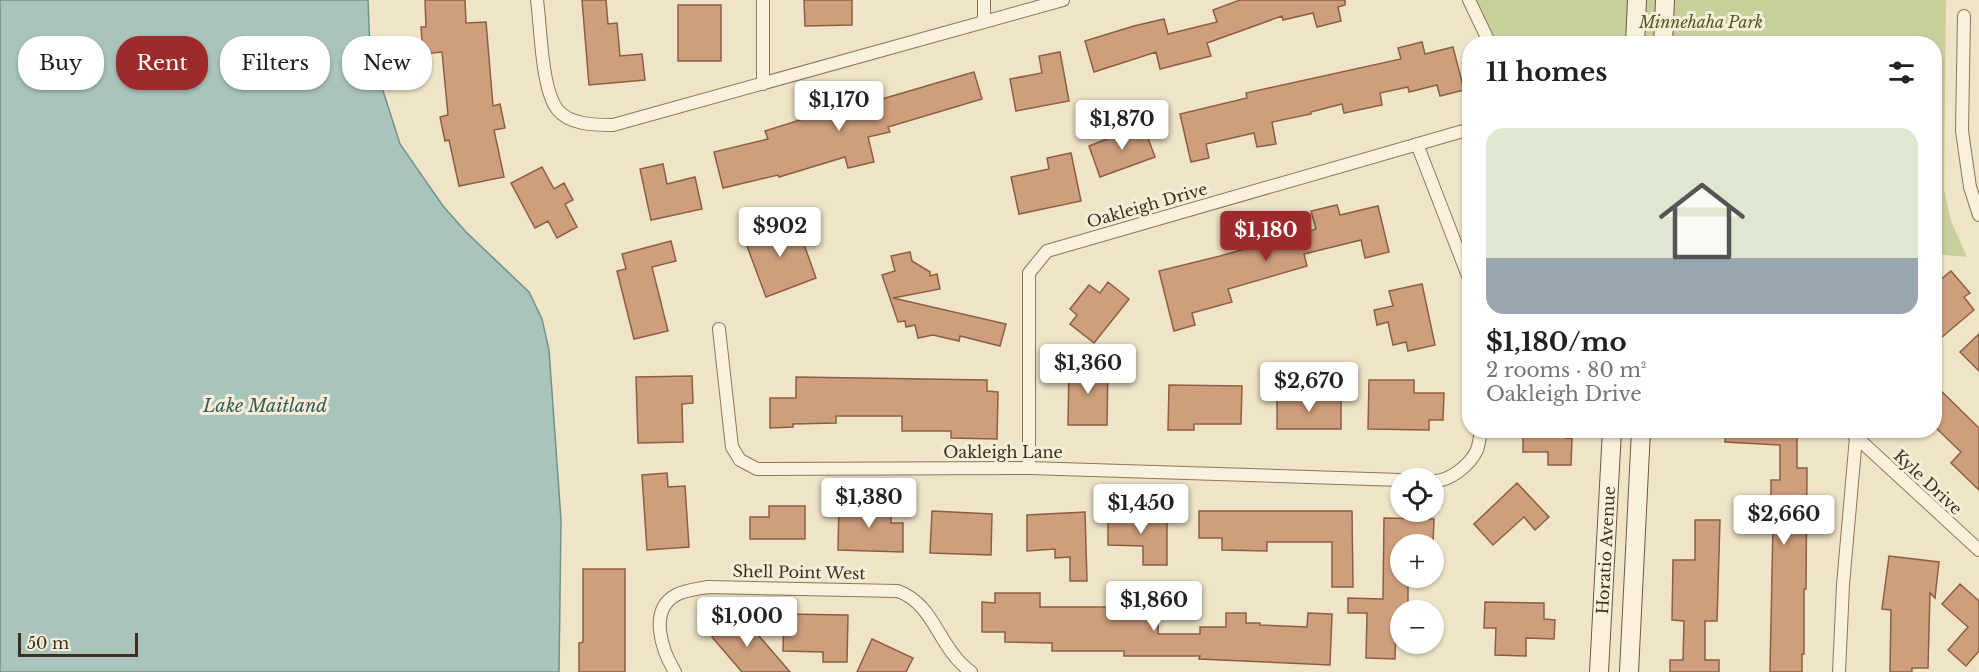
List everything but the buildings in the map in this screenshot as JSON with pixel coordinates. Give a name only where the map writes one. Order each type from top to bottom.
[{"type":"main road","points":[[1635,36],[1637,0]]},
{"type":"main road","points":[[1663,36],[1665,0]]},
{"type":"main road","name":"Horatio Avenue","points":[[1599,672],[1612,438]]},
{"type":"main road","name":"Horatio Avenue","points":[[1629,672],[1641,438]]},
{"type":"street","points":[[537,0],[547,88],[558,110],[590,125],[613,125],[1063,0]]},
{"type":"street","points":[[763,0],[763,84]]},
{"type":"street","points":[[984,0],[984,22]]},
{"type":"street","points":[[1469,0],[1486,36]]},
{"type":"street","points":[[1964,15],[1962,131],[1970,187],[1979,215]]},
{"type":"street","name":"Oakleigh Drive","points":[[1029,468],[1029,273],[1047,251],[1462,131]]},
{"type":"street","points":[[1417,144],[1462,260]]},
{"type":"street","name":"Oakleigh Lane","points":[[719,329],[732,447],[740,460],[758,469],[1029,468],[1390,480]]},
{"type":"street","points":[[1444,480],[1463,469],[1477,451],[1479,438]]},
{"type":"street","points":[[1839,672],[1853,438]]},
{"type":"street","name":"Kyle Drive","points":[[1857,438],[1979,550]]},
{"type":"street","name":"Shell Point West","points":[[675,672],[663,648],[659,623],[665,605],[673,596],[682,592],[708,587],[898,591],[908,595],[923,607],[956,659],[971,672]]},
{"type":"green space","name":"Minnehaha Park","points":[[1469,0],[1946,0],[1944,189],[1951,221],[1967,257],[1942,255],[1942,36],[1487,36]]},
{"type":"water","name":"Lake Maitland","points":[[0,0],[368,0],[369,36],[342,36],[342,90],[383,90],[400,144],[443,206],[466,232],[529,292],[542,319],[549,350],[561,520],[559,672],[0,672]]}]
